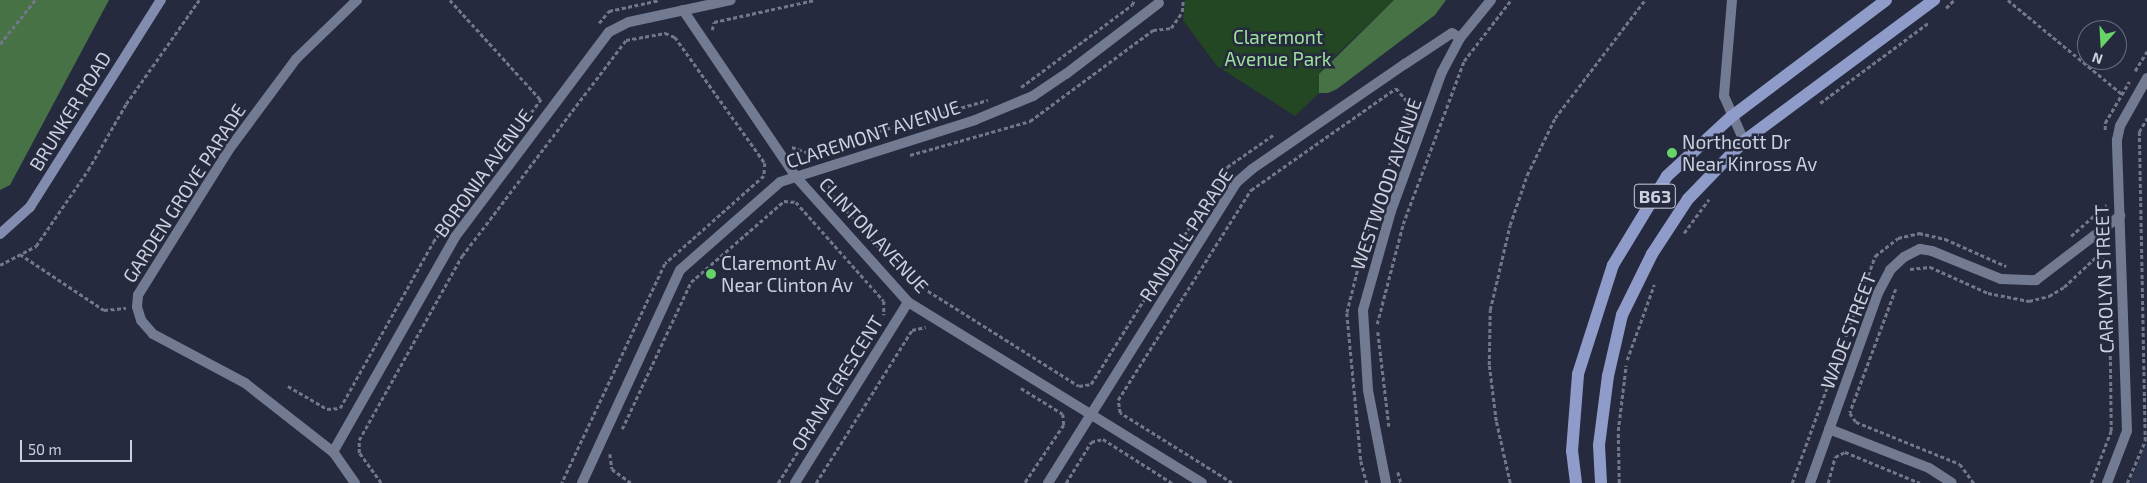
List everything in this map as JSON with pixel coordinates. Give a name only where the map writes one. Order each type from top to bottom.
[{"type":"main road","name":"BRUNKER ROAD","points":[[0,234],[30,207],[162,0]]},
{"type":"main road","name":"B63","points":[[1576,483],[1572,451],[1578,374],[1613,265],[1667,176],[1731,117],[1886,0]]},
{"type":"main road","name":"B63","points":[[1601,483],[1599,445],[1606,386],[1622,315],[1652,254],[1688,199],[1744,141],[1934,0]]},
{"type":"street","name":"GARDEN GROVE PARADE","points":[[355,483],[334,452],[245,384],[154,334],[141,320],[137,307],[138,295],[230,148],[296,59],[357,0]]},
{"type":"street","name":"BORONIA AVENUE","points":[[334,452],[455,237],[609,32],[630,22],[731,0]]},
{"type":"street","name":"WESTWOOD AVENUE","points":[[1386,483],[1368,390],[1363,310],[1391,211],[1442,72],[1460,38],[1491,0]]},
{"type":"street","points":[[1732,0],[1724,96],[1731,117],[1744,141]]},
{"type":"street","name":"CLAREMONT AVENUE","points":[[586,481],[680,270],[780,182],[975,120],[1033,96],[1066,74],[1159,3]]},
{"type":"street","name":"CLINTON AVENUE","points":[[683,10],[796,177],[908,302],[1202,483]]},
{"type":"street","name":"RANDALL PARADE","points":[[1048,483],[1236,183],[1252,169],[1452,34],[1460,38]]},
{"type":"street","name":"CAROLYN STREET","points":[[2107,483],[2127,431],[2117,140],[2120,126],[2147,78]]},
{"type":"street","name":"WADE STREET","points":[[1810,483],[1878,293],[1890,270],[1904,257],[1920,250],[1932,252],[2001,279],[2036,280],[2120,216]]},
{"type":"street","name":"ORANA CRESCENT","points":[[795,483],[908,302]]},
{"type":"street","points":[[1829,429],[1929,468],[1952,483]]},
{"type":"path","points":[[0,44],[36,0]]},
{"type":"path","points":[[0,265],[36,246],[88,170],[126,104],[199,0]]},
{"type":"path","points":[[288,386],[327,408],[340,408],[433,242],[541,100],[450,0]]},
{"type":"path","points":[[716,39],[711,32],[714,22],[815,0]]},
{"type":"path","points":[[1013,92],[1132,4],[1134,0]]},
{"type":"path","points":[[900,158],[1030,121],[1153,30],[1171,28],[1182,12],[1183,0]]},
{"type":"path","points":[[1390,436],[1377,323],[1403,224],[1464,61],[1511,0]]},
{"type":"path","points":[[1510,483],[1496,421],[1489,365],[1490,310],[1510,225],[1527,175],[1555,118],[1645,0]]},
{"type":"path","points":[[1940,13],[1954,0]]},
{"type":"path","points":[[2008,0],[2122,94]]},
{"type":"path","points":[[1817,106],[1933,19]]},
{"type":"path","points":[[381,483],[359,452],[359,440],[462,256],[626,40],[665,33],[675,37],[765,163],[764,176],[665,264],[562,483]]},
{"type":"path","points":[[1232,483],[1120,413],[1118,400],[1251,190],[1396,88],[1411,106],[1407,118]]},
{"type":"path","points":[[787,140],[793,148],[805,152],[994,98]]},
{"type":"path","points":[[2127,483],[2145,440],[2139,132],[2147,118]]},
{"type":"path","points":[[832,177],[829,191],[906,278],[1079,386],[1091,384],[1227,167],[1273,134]]},
{"type":"path","points":[[1680,239],[1715,192]]},
{"type":"path","points":[[621,431],[691,282],[784,200],[796,202],[884,300],[886,312],[880,320]]},
{"type":"path","points":[[20,254],[104,310],[137,307]]},
{"type":"path","points":[[1908,270],[1930,268],[1988,293],[2029,301],[2049,296],[2064,287],[2097,256],[2109,261],[2109,271]]},
{"type":"path","points":[[1619,483],[1618,431],[1626,362],[1654,283]]},
{"type":"path","points":[[1897,285],[1850,413],[1856,422],[1960,464],[1974,483]]},
{"type":"path","points":[[816,483],[912,330],[926,327],[934,332]]},
{"type":"path","points":[[2091,483],[2111,431],[2110,348]]},
{"type":"path","points":[[778,483],[855,360]]},
{"type":"path","points":[[1013,383],[1063,414],[1064,425],[1026,483]]},
{"type":"path","points":[[1066,483],[1091,442],[1103,439],[1172,483]]},
{"type":"path","points":[[613,447],[610,455],[612,470],[631,483]]},
{"type":"path","points":[[1828,483],[1835,458],[1845,452],[1920,483]]},
{"type":"path","points":[[1397,469],[1401,483]]},
{"type":"shaded area","points":[[2147,441],[2147,483],[2130,483]]},
{"type":"green space","points":[[0,0],[109,0],[10,185],[0,190]]},
{"type":"green space","name":"Claremont Avenue Park","points":[[1185,0],[1394,0],[1327,64],[1319,74],[1319,93],[1295,116],[1217,66],[1183,20]]},
{"type":"green space","points":[[1394,0],[1446,0],[1435,15],[1337,89],[1328,93],[1319,93],[1319,74]]},
{"type":"place","name":"Northcott Dr Near Kinross Av","points":[[1672,153]]},
{"type":"place","name":"Claremont Av Near Clinton Av","points":[[711,274]]}]
